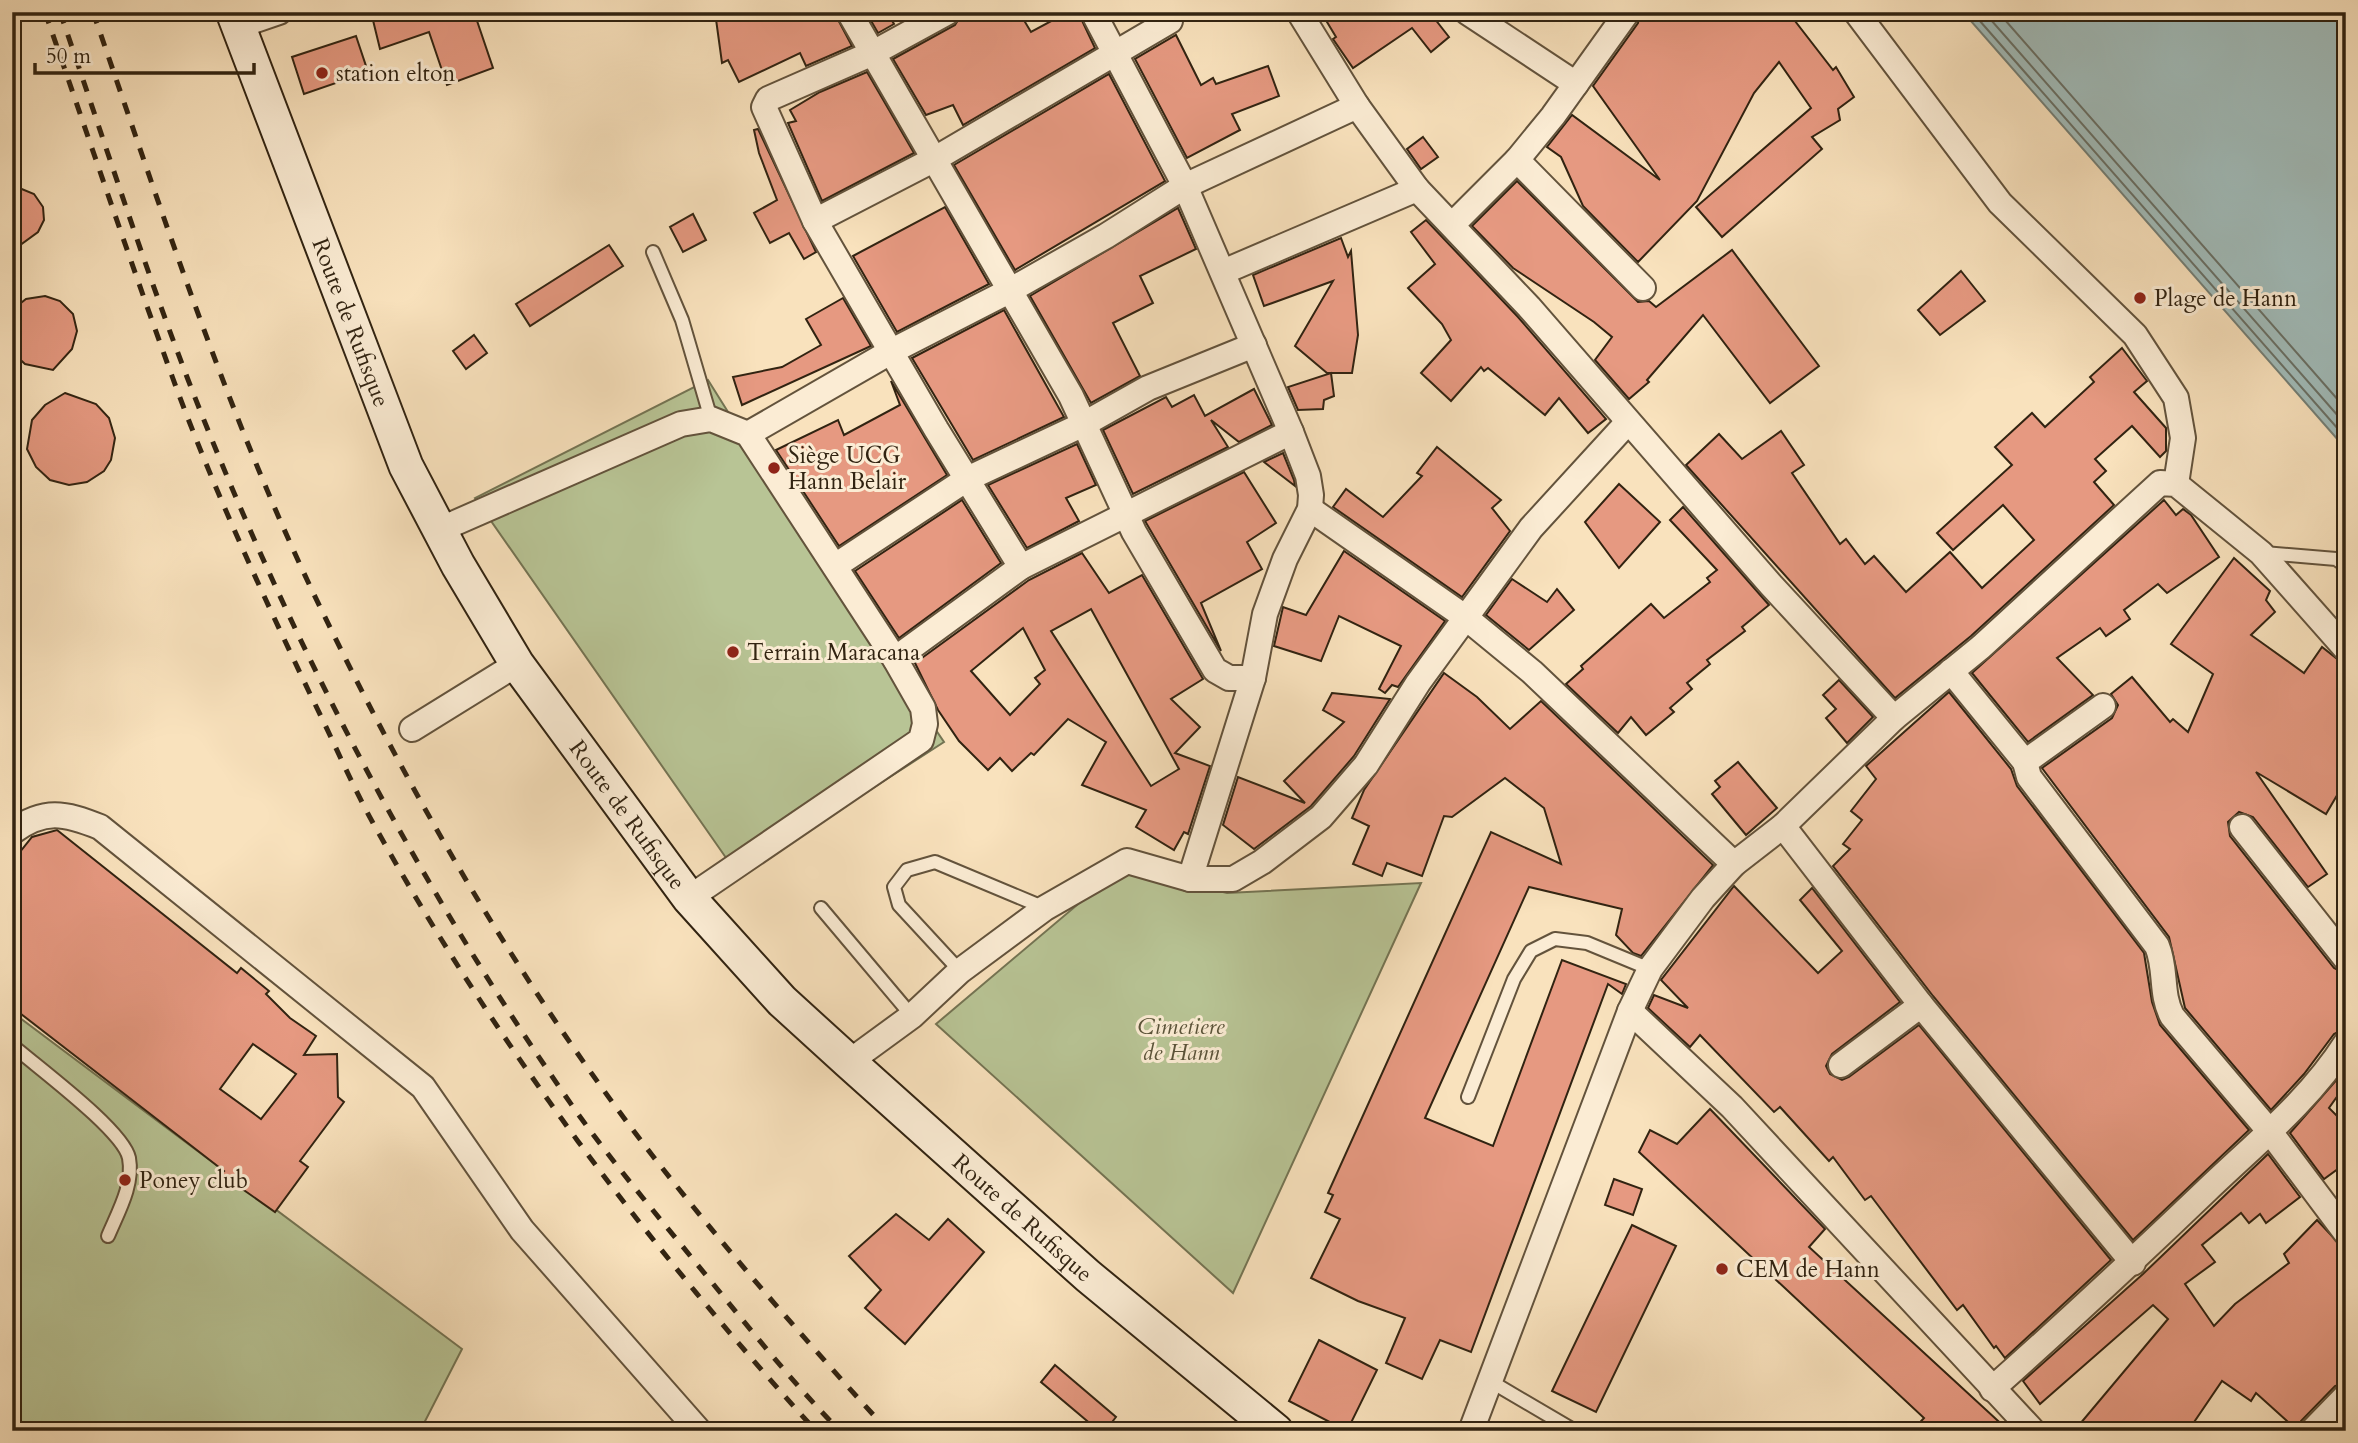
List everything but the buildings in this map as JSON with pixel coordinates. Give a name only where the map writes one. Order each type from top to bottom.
[{"type":"main road","name":"Route de Rufisque","points":[[235,19],[406,466],[439,530],[517,664],[689,898],[782,1001],[849,1062],[1088,1276],[1276,1431]]},
{"type":"street","points":[[235,19],[279,12]]},
{"type":"street","points":[[849,12],[1084,424],[1127,515],[1215,670],[1229,678],[1253,678]]},
{"type":"street","points":[[948,12],[873,53],[768,99],[764,107],[816,221],[1021,567]]},
{"type":"street","points":[[1093,12],[1185,186],[1308,476],[1311,509],[1285,559],[1265,614],[1253,678],[1190,879]]},
{"type":"street","points":[[1298,12],[1357,106],[1417,189],[1529,307],[1627,423],[1894,718]]},
{"type":"street","points":[[1467,12],[1576,84]]},
{"type":"street","points":[[1856,12],[2000,203],[2135,335],[2176,398],[2183,438],[2176,484]]},
{"type":"street","points":[[1452,225],[1517,160],[1626,14]]},
{"type":"street","points":[[816,221],[933,160],[1170,21]]},
{"type":"street","points":[[748,434],[892,351],[1009,291],[1107,236],[1185,186],[1357,106]]},
{"type":"street","points":[[1517,160],[1643,288]]},
{"type":"street","points":[[1223,272],[1417,189]]},
{"type":"street","points":[[835,566],[967,479],[1084,424],[1148,388],[1254,345]]},
{"type":"street","points":[[439,530],[681,424],[711,419],[748,434],[895,659],[923,708],[925,724],[921,740],[689,898]]},
{"type":"street","points":[[849,1062],[912,1016],[960,971],[1045,908],[1127,861],[1190,879],[1233,879],[1262,862],[1321,817],[1366,765],[1465,617],[1531,528],[1627,423]]},
{"type":"street","points":[[895,659],[1021,567],[1291,432]]},
{"type":"street","points":[[1471,1431],[1630,1012],[1650,969],[1703,898],[1734,864],[1783,826],[1894,718],[1951,671],[2160,483],[2176,484],[2261,553],[2346,649]]},
{"type":"street","points":[[1311,509],[1465,617],[1532,672],[1734,864]]},
{"type":"street","points":[[412,729],[517,664]]},
{"type":"street","points":[[1951,671],[2025,762],[2029,777],[2157,946],[2164,963],[2165,1001],[2172,1016],[2271,1133],[2346,1233]]},
{"type":"street","points":[[2025,762],[2103,706]]},
{"type":"street","points":[[12,832],[31,818],[49,814],[76,817],[100,827],[423,1087],[522,1230],[699,1431]]},
{"type":"street","points":[[1783,826],[1922,1005],[2133,1263]]},
{"type":"street","points":[[2242,827],[2346,959]]},
{"type":"street","points":[[1842,1065],[1922,1005]]},
{"type":"street","points":[[1630,1012],[1732,1108],[2033,1431]]},
{"type":"street","points":[[1992,1389],[2133,1263],[2271,1133],[2329,1069],[2346,1043]]},
{"type":"street","points":[[2312,1431],[2346,1396]]},
{"type":"lane","points":[[653,252],[682,320],[711,419]]},
{"type":"lane","points":[[2261,553],[2336,559],[2346,566]]},
{"type":"lane","points":[[960,971],[899,905],[894,887],[907,870],[934,862],[1045,908]]},
{"type":"lane","points":[[821,908],[912,1016]]},
{"type":"lane","points":[[1468,1097],[1514,979],[1531,951],[1555,940],[1587,943],[1650,969]]},
{"type":"lane","points":[[12,1045],[117,1135],[129,1157],[128,1186],[108,1236]]},
{"type":"lane","points":[[1489,1381],[1575,1431]]},
{"type":"green space","name":"Terrain Maracana","points":[[708,380],[822,562],[944,742],[738,875],[475,498]]},
{"type":"green space","name":"Cimetiere de Hann","points":[[1122,867],[1227,893],[1421,883],[1233,1293],[936,1024]]},
{"type":"green space","name":"Poney club","points":[[12,1012],[462,1349],[420,1431],[12,1431]]},
{"type":"water","points":[[1963,12],[2346,12],[2346,449]]},
{"type":"railway","points":[[45,12],[187,417],[238,539],[373,823],[470,985],[577,1140],[693,1288],[816,1431]]},
{"type":"railway","points":[[60,12],[154,286],[225,471],[307,654],[400,832],[504,1004],[592,1133],[766,1348],[840,1431]]},
{"type":"railway","points":[[93,12],[199,316],[257,466],[358,684],[434,824],[515,960],[559,1027],[652,1155],[767,1295],[888,1431]]},
{"type":"place","name":"station elton","points":[[322,73]]},
{"type":"place","name":"Plage de Hann","points":[[2140,298]]},
{"type":"place","name":"Siège UCG Hann Belair","points":[[774,468]]},
{"type":"place","name":"Terrain Maracana","points":[[733,652]]},
{"type":"place","name":"Poney club","points":[[125,1180]]},
{"type":"place","name":"CEM de Hann","points":[[1722,1269]]}]
